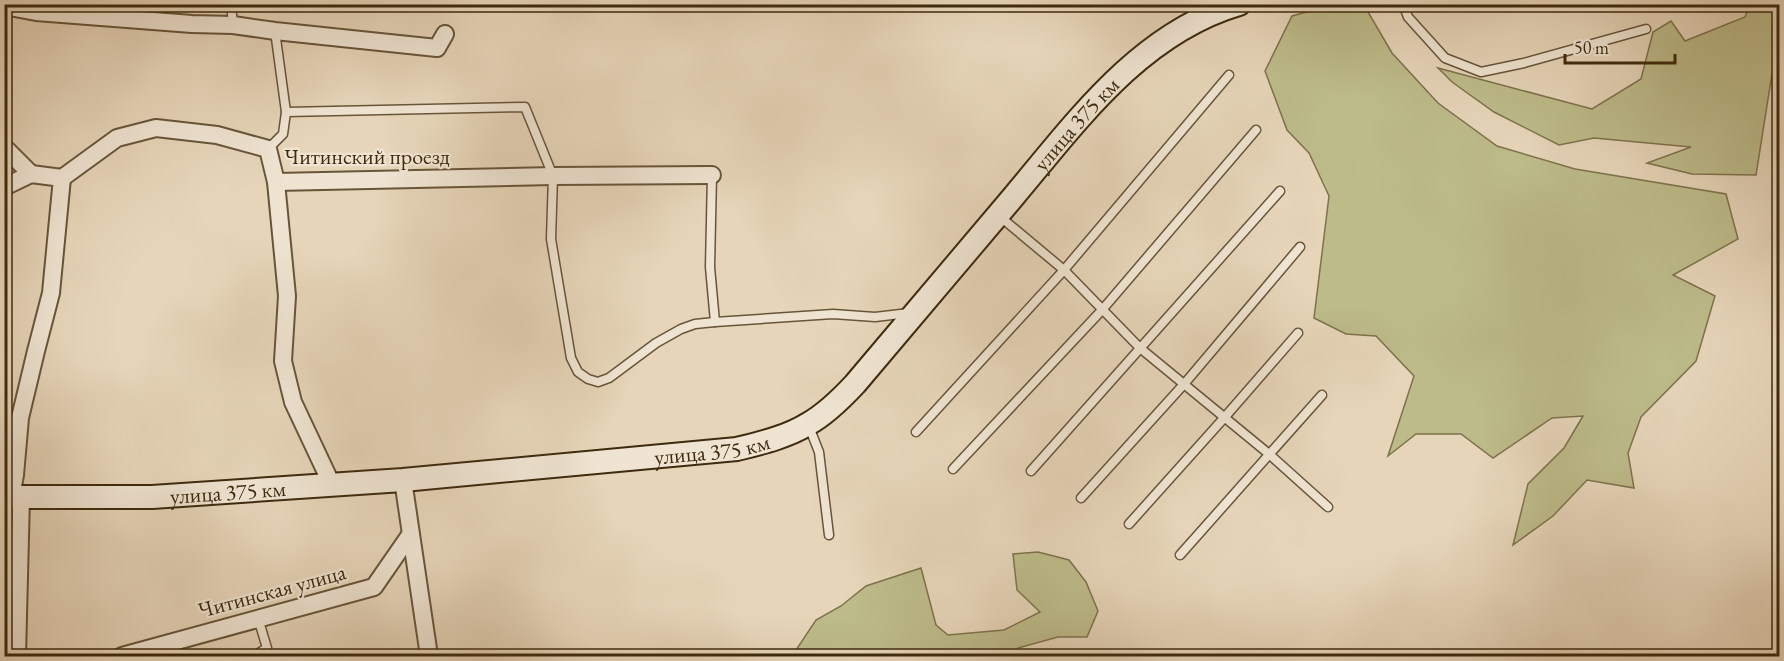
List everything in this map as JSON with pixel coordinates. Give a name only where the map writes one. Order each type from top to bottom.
[{"type":"main road","name":"улица 375 км","points":[[12,497],[152,497],[403,480],[737,449],[776,438],[808,424],[839,401],[1060,139],[1143,55],[1197,20],[1239,4]]},
{"type":"street","points":[[4,6],[36,12],[233,25],[276,32],[437,48],[445,34]]},
{"type":"street","name":"Читинский проезд","points":[[62,178],[117,138],[156,128],[217,135],[268,149],[276,182],[712,175]]},
{"type":"street","points":[[4,147],[31,174]]},
{"type":"street","points":[[4,187],[31,174],[62,178],[51,293],[20,418],[12,497],[17,657]]},
{"type":"street","points":[[276,182],[287,296],[283,361],[293,402],[332,484]]},
{"type":"street","points":[[403,480],[429,656]]},
{"type":"street","name":"Читинская улица","points":[[122,657],[374,586],[411,535]]},
{"type":"lane","points":[[231,4],[233,25]]},
{"type":"lane","points":[[1403,4],[1407,17],[1444,58],[1481,72],[1524,63],[1646,29]]},
{"type":"lane","points":[[268,149],[283,134],[286,112],[276,32]]},
{"type":"lane","points":[[916,432],[1064,270],[1229,75]]},
{"type":"lane","points":[[286,112],[525,107],[553,176],[551,239],[571,358],[578,372],[588,379],[598,381],[609,378],[656,343],[681,328],[695,324],[833,314],[875,317],[915,313]]},
{"type":"lane","points":[[953,469],[1102,310],[1256,130]]},
{"type":"lane","points":[[712,175],[710,267],[715,322]]},
{"type":"lane","points":[[1031,471],[1280,191]]},
{"type":"lane","points":[[997,215],[1064,270],[1140,348],[1269,454],[1328,507]]},
{"type":"lane","points":[[1081,498],[1185,383],[1300,247]]},
{"type":"lane","points":[[1129,524],[1298,333]]},
{"type":"lane","points":[[1180,555],[1322,395]]},
{"type":"lane","points":[[808,424],[819,452],[829,535]]},
{"type":"lane","points":[[254,657],[267,648],[258,618]]},
{"type":"shaded area","points":[[1332,5],[1364,5],[1392,53],[1438,103],[1497,146],[1575,169],[1726,194],[1738,239],[1673,275],[1715,296],[1696,361],[1641,417],[1628,453],[1634,488],[1587,480],[1553,516],[1513,545],[1528,484],[1564,448],[1583,416],[1552,418],[1493,458],[1461,434],[1416,434],[1388,456],[1414,376],[1376,336],[1346,334],[1314,318],[1329,196],[1309,153],[1287,130],[1265,71],[1292,16]]},
{"type":"shaded area","points":[[1750,5],[1780,5],[1779,53],[1772,74],[1756,175],[1692,174],[1647,163],[1691,147],[1594,138],[1559,145],[1494,112],[1452,82],[1438,68],[1592,109],[1641,79],[1653,32],[1671,21],[1685,41],[1745,17]]},
{"type":"shaded area","points":[[1038,552],[1069,560],[1086,582],[1098,611],[1087,637],[1058,637],[1018,648],[1021,656],[792,656],[816,620],[841,606],[866,586],[921,568],[936,625],[948,635],[1004,630],[1040,612],[1017,590],[1013,554]]}]
